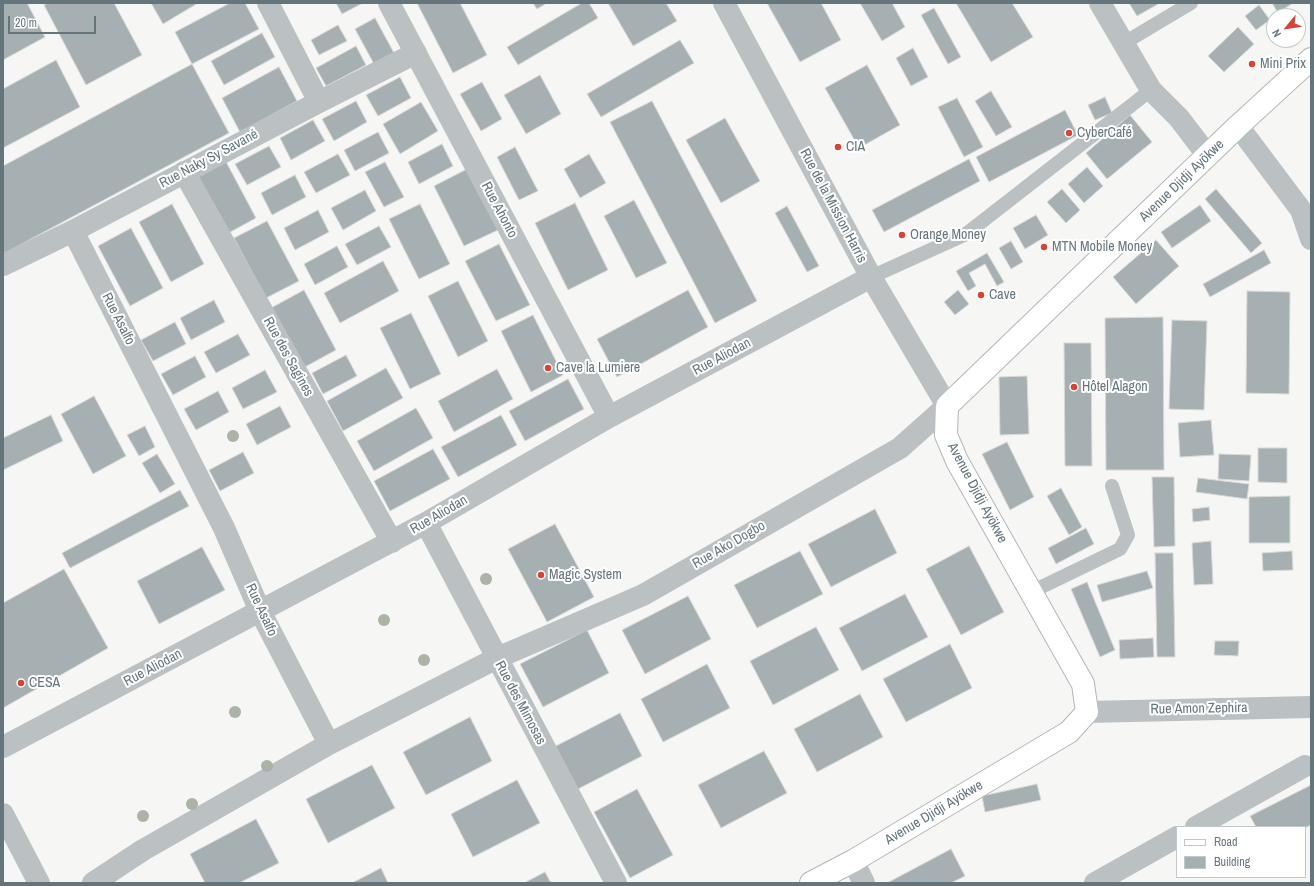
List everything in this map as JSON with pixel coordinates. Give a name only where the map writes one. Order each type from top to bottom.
[{"type":"street","points":[[268,3],[319,102]]},
{"type":"street","name":"Rue Ahonto","points":[[389,3],[609,417]]},
{"type":"street","name":"Rue de la Mission Harris","points":[[724,3],[872,277],[947,406]]},
{"type":"street","points":[[1100,3],[1151,90],[1180,118],[1208,156]]},
{"type":"street","name":"Rue Naky Sy Savané","points":[[3,264],[73,231],[184,172],[416,53]]},
{"type":"street","name":"Avenue Djidji Ayökwe","points":[[811,883],[853,861],[1069,732],[1087,712],[1084,684],[957,461],[946,435],[947,406],[1238,126],[1311,59]]},
{"type":"street","points":[[1238,126],[1306,207],[1311,239]]},
{"type":"street","name":"Rue des Sagines","points":[[184,172],[392,542]]},
{"type":"street","name":"Rue Asalfo","points":[[73,231],[224,528],[260,611],[328,744]]},
{"type":"street","name":"Rue Aliodan","points":[[3,747],[392,542],[609,417],[872,277]]},
{"type":"street","name":"Rue Ako Dogbo","points":[[328,744],[497,658],[643,595],[900,448],[947,406]]},
{"type":"street","name":"Rue des Mimosas","points":[[426,523],[616,883]]},
{"type":"street","name":"Rue Amon Zephira","points":[[1087,712],[1311,707]]},
{"type":"street","points":[[93,883],[143,850],[328,744]]},
{"type":"street","points":[[1198,826],[1305,766]]},
{"type":"street","points":[[3,814],[39,883]]},
{"type":"street","points":[[1095,883],[1176,838]]},
{"type":"street","points":[[853,861],[864,883]]},
{"type":"lane","points":[[1124,43],[1191,3]]},
{"type":"lane","points":[[872,277],[966,234],[1151,90]]},
{"type":"lane","points":[[1031,592],[1120,549],[1128,535],[1112,486]]},
{"type":"building","points":[[3,3],[27,3],[45,37],[3,60]]},
{"type":"building","points":[[48,3],[114,3],[142,55],[86,85],[44,5]]},
{"type":"building","points":[[151,3],[198,3],[163,24]]},
{"type":"building","points":[[230,3],[245,3],[259,29],[192,64],[175,32]]},
{"type":"building","points":[[336,3],[363,3],[342,14]]},
{"type":"building","points":[[417,3],[460,3],[487,55],[453,73]]},
{"type":"building","points":[[533,3],[547,3],[537,9]]},
{"type":"building","points":[[582,3],[589,3],[598,18],[518,65],[507,47]]},
{"type":"building","points":[[608,3],[666,3],[677,21],[633,46]]},
{"type":"building","points":[[767,3],[821,3],[841,40],[800,62]]},
{"type":"building","points":[[860,3],[892,3],[905,27],[882,41]]},
{"type":"building","points":[[956,3],[1012,3],[1033,37],[991,62]]},
{"type":"building","points":[[1129,3],[1160,3],[1137,16]]},
{"type":"building","points":[[1272,3],[1293,3],[1286,8],[1275,8]]},
{"type":"building","points":[[1259,5],[1266,15],[1266,23],[1256,30],[1245,16]]},
{"type":"building","points":[[934,8],[961,57],[948,64],[921,15]]},
{"type":"building","points":[[375,18],[394,53],[374,64],[355,29]]},
{"type":"building","points":[[338,25],[347,41],[319,55],[311,40]]},
{"type":"building","points":[[1238,27],[1254,44],[1224,72],[1208,56]]},
{"type":"building","points":[[262,33],[275,57],[224,85],[211,61]]},
{"type":"building","points":[[680,40],[694,63],[601,117],[587,94]]},
{"type":"building","points":[[356,46],[366,65],[326,86],[316,68]]},
{"type":"building","points":[[913,48],[928,77],[911,86],[896,58]]},
{"type":"building","points":[[56,60],[80,107],[3,148],[3,89]]},
{"type":"building","points":[[192,64],[229,133],[3,254],[3,166]]},
{"type":"building","points":[[867,65],[900,125],[859,148],[825,88]]},
{"type":"building","points":[[279,67],[297,101],[240,132],[222,98]]},
{"type":"building","points":[[540,75],[561,114],[526,134],[504,95]]},
{"type":"building","points":[[400,77],[411,98],[378,116],[366,95]]},
{"type":"building","points":[[482,82],[502,119],[481,131],[460,94]]},
{"type":"building","points":[[991,91],[1012,127],[996,136],[975,101]]},
{"type":"building","points":[[1105,97],[1112,113],[1095,120],[1088,105]]},
{"type":"building","points":[[957,98],[983,147],[964,157],[938,107]]},
{"type":"building","points":[[356,101],[367,122],[334,141],[322,119]]},
{"type":"building","points":[[652,101],[757,301],[715,323],[610,122]]},
{"type":"building","points":[[421,102],[438,131],[400,154],[383,124]]},
{"type":"building","points":[[1065,110],[1078,135],[989,182],[976,157]]},
{"type":"building","points":[[1130,115],[1152,142],[1107,179],[1086,153]]},
{"type":"building","points":[[725,118],[760,181],[721,203],[686,140]]},
{"type":"building","points":[[313,120],[325,141],[291,160],[280,138]]},
{"type":"building","points":[[378,132],[389,153],[355,171],[344,150]]},
{"type":"building","points":[[442,144],[453,166],[419,184],[408,162]]},
{"type":"building","points":[[269,146],[281,167],[247,185],[235,164]]},
{"type":"building","points":[[515,147],[538,191],[519,200],[497,157]]},
{"type":"building","points":[[338,154],[350,175],[316,193],[304,172]]},
{"type":"building","points":[[589,154],[606,183],[580,198],[564,169]]},
{"type":"building","points":[[224,158],[256,218],[223,236],[191,176]]},
{"type":"building","points":[[969,159],[980,181],[884,232],[872,210]]},
{"type":"building","points":[[385,162],[404,197],[384,207],[365,172]]},
{"type":"building","points":[[1087,167],[1103,186],[1084,203],[1068,184]]},
{"type":"building","points":[[467,169],[498,230],[464,246],[434,186]]},
{"type":"building","points":[[295,175],[306,197],[272,215],[261,193]]},
{"type":"building","points":[[1062,189],[1080,210],[1066,223],[1047,202]]},
{"type":"building","points":[[1216,189],[1262,243],[1251,253],[1205,199]]},
{"type":"building","points":[[365,190],[376,211],[343,230],[331,208]]},
{"type":"building","points":[[634,200],[667,263],[636,278],[604,216]]},
{"type":"building","points":[[575,203],[608,270],[568,290],[535,223]]},
{"type":"building","points":[[172,204],[204,264],[171,282],[139,222]]},
{"type":"building","points":[[420,204],[450,264],[419,279],[389,219]]},
{"type":"building","points":[[1200,205],[1211,221],[1172,248],[1161,232]]},
{"type":"building","points":[[787,206],[819,266],[807,272],[775,213]]},
{"type":"building","points":[[318,210],[329,232],[295,250],[284,228]]},
{"type":"building","points":[[1036,215],[1048,235],[1025,249],[1013,228]]},
{"type":"building","points":[[267,221],[299,281],[266,298],[234,238]]},
{"type":"building","points":[[379,226],[391,247],[357,265],[345,244]]},
{"type":"building","points":[[131,228],[163,288],[130,306],[98,246]]},
{"type":"building","points":[[1156,240],[1179,266],[1136,304],[1113,277]]},
{"type":"building","points":[[1011,241],[1023,262],[1011,269],[999,248]]},
{"type":"building","points":[[499,244],[530,305],[496,321],[465,261]]},
{"type":"building","points":[[337,246],[348,267],[315,285],[304,264]]},
{"type":"building","points":[[1264,250],[1271,263],[1210,297],[1203,284]]},
{"type":"building","points":[[987,253],[1004,282],[997,286],[985,264],[969,273],[976,286],[968,291],[956,271]]},
{"type":"building","points":[[383,261],[399,291],[340,323],[324,293]]},
{"type":"building","points":[[458,281],[488,341],[458,357],[428,296]]},
{"type":"building","points":[[304,290],[336,350],[303,368],[271,308]]},
{"type":"building","points":[[688,290],[708,327],[617,377],[597,339]]},
{"type":"building","points":[[958,290],[969,304],[955,315],[944,302]]},
{"type":"building","points":[[1247,291],[1290,292],[1289,394],[1246,393]]},
{"type":"building","points":[[214,300],[225,322],[191,340],[180,318]]},
{"type":"building","points":[[411,313],[441,374],[410,389],[380,328]]},
{"type":"building","points":[[533,315],[563,375],[531,392],[501,331]]},
{"type":"building","points":[[1163,317],[1164,470],[1106,470],[1105,318]]},
{"type":"building","points":[[1172,320],[1207,321],[1204,410],[1169,409]]},
{"type":"building","points":[[175,322],[186,344],[153,361],[141,340]]},
{"type":"building","points":[[238,334],[250,355],[216,373],[204,352]]},
{"type":"building","points":[[1064,343],[1091,343],[1092,466],[1065,466]]},
{"type":"building","points":[[346,355],[357,376],[323,394],[312,373]]},
{"type":"building","points":[[195,356],[206,377],[173,395],[161,374]]},
{"type":"building","points":[[386,368],[403,398],[343,431],[327,401]]},
{"type":"building","points":[[497,369],[513,399],[454,432],[438,401]]},
{"type":"building","points":[[265,370],[277,392],[243,409],[232,388]]},
{"type":"building","points":[[1027,376],[1029,434],[1000,435],[999,377]]},
{"type":"building","points":[[568,379],[584,409],[525,441],[509,411]]},
{"type":"building","points":[[218,391],[229,412],[196,430],[184,409]]},
{"type":"building","points":[[94,396],[126,456],[93,474],[61,414]]},
{"type":"building","points":[[280,406],[291,427],[257,445],[246,424]]},
{"type":"building","points":[[416,408],[433,438],[374,471],[357,441]]},
{"type":"building","points":[[51,415],[63,441],[3,470],[3,438]]},
{"type":"building","points":[[501,415],[517,445],[458,477],[441,447]]},
{"type":"building","points":[[1211,420],[1214,455],[1180,457],[1178,423]]},
{"type":"building","points":[[145,426],[155,447],[139,456],[127,435]]},
{"type":"building","points":[[1007,442],[1034,497],[1010,510],[982,454]]},
{"type":"building","points":[[1258,448],[1287,448],[1287,483],[1258,482]]},
{"type":"building","points":[[433,449],[450,479],[390,511],[374,481]]},
{"type":"building","points":[[243,452],[254,473],[220,491],[209,470]]},
{"type":"building","points":[[157,454],[175,484],[160,493],[142,463]]},
{"type":"building","points":[[1219,454],[1251,455],[1249,481],[1218,479]]},
{"type":"building","points":[[1152,477],[1174,477],[1175,546],[1154,547]]},
{"type":"building","points":[[1198,478],[1249,484],[1247,499],[1196,492]]},
{"type":"building","points":[[1061,488],[1082,527],[1069,535],[1047,496]]},
{"type":"building","points":[[180,490],[189,506],[70,568],[62,553]]},
{"type":"building","points":[[1290,496],[1290,543],[1249,543],[1249,497]]},
{"type":"building","points":[[1209,507],[1210,520],[1193,522],[1192,509]]},
{"type":"building","points":[[875,509],[897,553],[831,587],[808,544]]},
{"type":"building","points":[[555,524],[594,597],[547,622],[508,549]]},
{"type":"building","points":[[1086,528],[1094,544],[1056,564],[1048,548]]},
{"type":"building","points":[[1211,541],[1213,584],[1194,585],[1192,543]]},
{"type":"building","points":[[969,546],[1004,612],[961,635],[926,569]]},
{"type":"building","points":[[202,547],[225,590],[159,624],[137,581]]},
{"type":"building","points":[[800,551],[823,594],[757,628],[734,585]]},
{"type":"building","points":[[1292,551],[1293,570],[1263,571],[1262,553]]},
{"type":"building","points":[[1155,553],[1173,553],[1175,657],[1157,657]]},
{"type":"building","points":[[64,569],[108,648],[3,708],[3,603]]},
{"type":"building","points":[[1147,571],[1153,588],[1102,602],[1097,585]]},
{"type":"building","points":[[1087,582],[1115,650],[1100,657],[1071,589]]},
{"type":"building","points":[[905,594],[928,637],[862,671],[839,628]]},
{"type":"building","points":[[688,596],[711,639],[645,674],[622,630]]},
{"type":"building","points":[[816,627],[839,670],[773,705],[750,661]]},
{"type":"building","points":[[587,630],[609,673],[543,707],[520,664]]},
{"type":"building","points":[[1153,638],[1154,657],[1120,659],[1119,640]]},
{"type":"building","points":[[1215,641],[1239,641],[1238,656],[1214,655]]},
{"type":"building","points":[[950,644],[972,688],[906,722],[883,679]]},
{"type":"building","points":[[707,664],[730,708],[663,742],[641,699]]},
{"type":"building","points":[[860,694],[883,737],[817,772],[794,729]]},
{"type":"building","points":[[620,713],[642,756],[576,790],[554,747]]},
{"type":"building","points":[[470,717],[492,761],[426,795],[403,752]]},
{"type":"building","points":[[764,751],[787,793],[721,828],[698,785]]},
{"type":"building","points":[[372,765],[395,808],[328,843],[306,799]]},
{"type":"building","points":[[517,780],[540,823],[473,857],[451,814]]},
{"type":"building","points":[[1037,784],[1041,800],[985,812],[982,796]]},
{"type":"building","points":[[1311,785],[1311,825],[1306,828],[1306,826],[1255,826],[1250,816]]},
{"type":"building","points":[[637,789],[673,855],[630,878],[594,812]]},
{"type":"building","points":[[256,819],[279,863],[239,883],[205,883],[190,854]]},
{"type":"building","points":[[951,849],[965,876],[951,883],[887,883]]},
{"type":"building","points":[[381,868],[388,883],[352,883]]},
{"type":"building","points":[[545,872],[551,883],[524,883]]},
{"type":"place","name":"Mini Prix","points":[[1252,64]]},
{"type":"place","name":"CyberCafé","points":[[1069,133]]},
{"type":"place","name":"CIA","points":[[838,147]]},
{"type":"place","name":"Orange Money","points":[[902,235]]},
{"type":"place","name":"MTN Mobile Money","points":[[1044,247]]},
{"type":"place","name":"Cave","points":[[981,295]]},
{"type":"place","name":"Cave la Lumiere","points":[[548,368]]},
{"type":"place","name":"Hôtel Alagon","points":[[1074,387]]},
{"type":"place","name":"Magic System","points":[[541,575]]},
{"type":"place","name":"CESA","points":[[21,683]]}]
